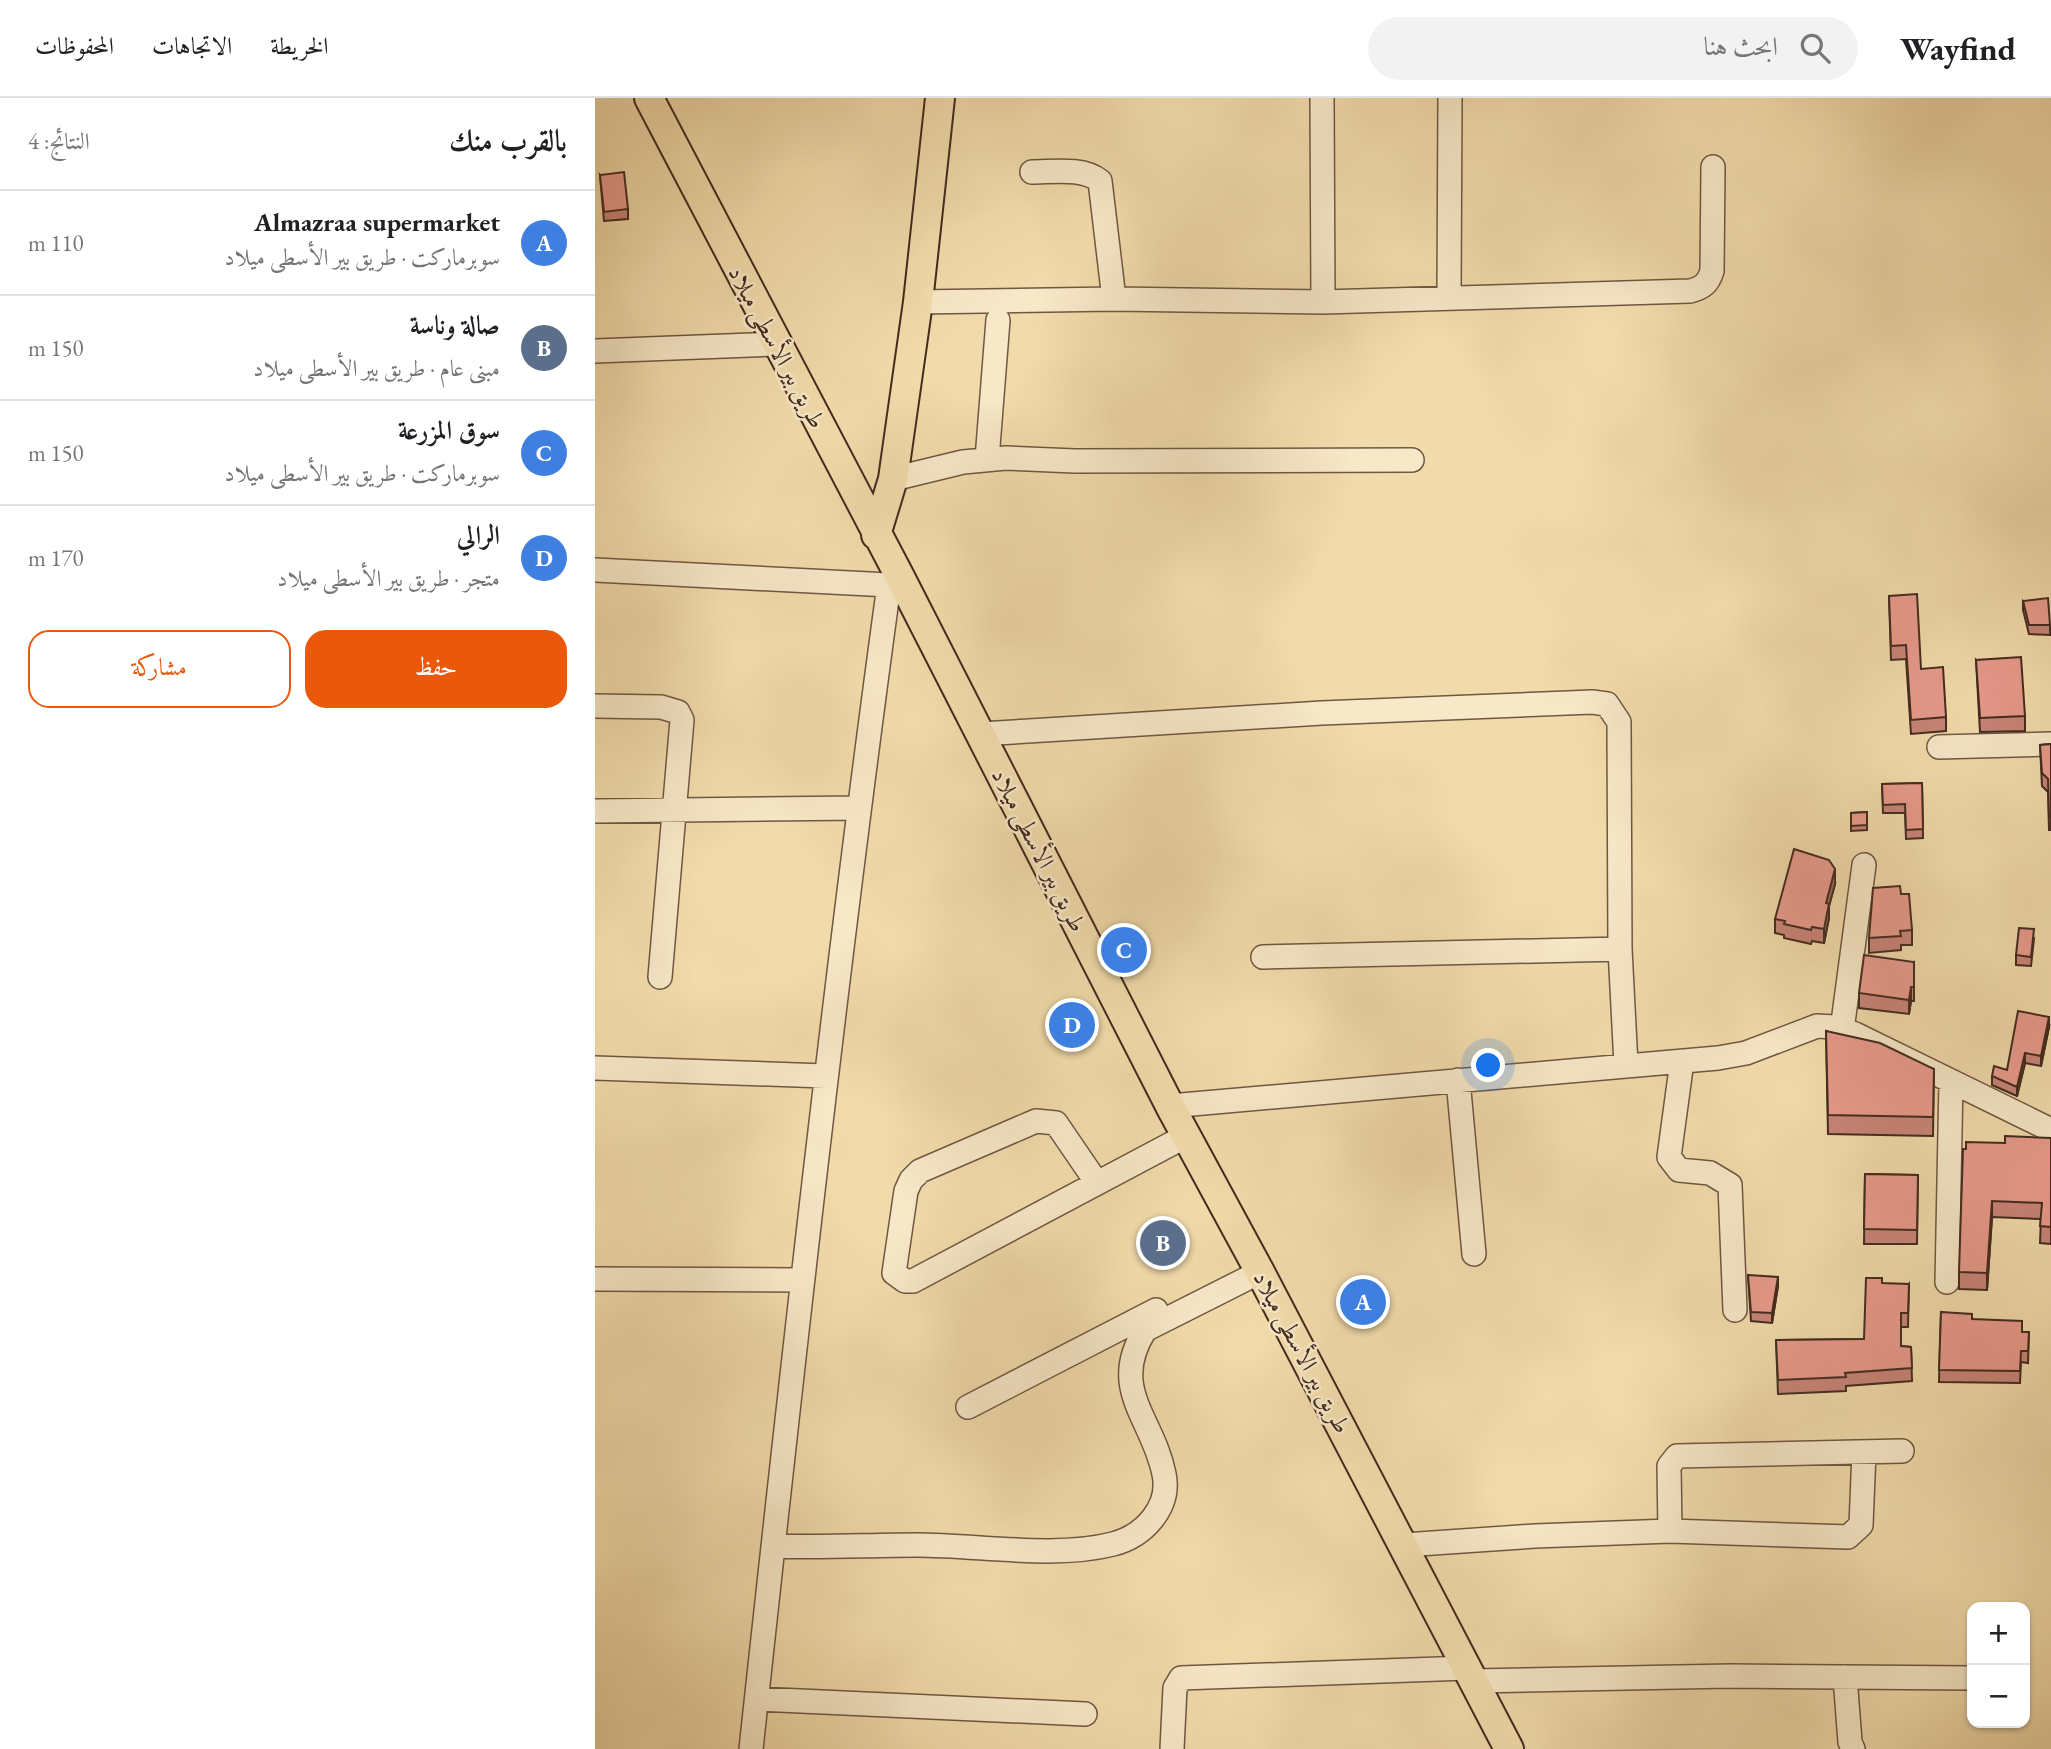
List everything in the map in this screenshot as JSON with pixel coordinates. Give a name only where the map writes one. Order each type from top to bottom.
[{"type":"main road","name":"طريق بير الأسطى ميلاد","points":[[649,98],[876,536],[894,580],[980,734],[1170,1106],[1404,1545],[1509,1749]]},
{"type":"main road","points":[[876,536],[894,479],[918,302],[940,98]]},
{"type":"street","points":[[1322,98],[1323,302]]},
{"type":"street","points":[[1449,296],[1450,98]]},
{"type":"street","points":[[918,302],[1114,299],[1323,302],[1449,296],[1690,292],[1702,288],[1709,281],[1712,271],[1713,167]]},
{"type":"street","points":[[1032,172],[1082,172],[1100,181],[1114,299]]},
{"type":"street","points":[[987,459],[998,320]]},
{"type":"street","points":[[595,351],[775,344]]},
{"type":"street","points":[[894,479],[987,459],[1412,460]]},
{"type":"street","points":[[595,570],[894,580],[859,808],[825,1076],[751,1749]]},
{"type":"street","points":[[980,734],[1322,713],[1592,702],[1607,704],[1619,722],[1620,949],[1626,1065]]},
{"type":"street","points":[[595,706],[661,707],[678,712],[682,720],[660,977]]},
{"type":"street","points":[[1939,747],[2051,744]]},
{"type":"street","points":[[595,811],[859,808]]},
{"type":"street","points":[[1842,1030],[1864,865]]},
{"type":"street","points":[[1263,957],[1620,949]]},
{"type":"street","points":[[1170,1106],[1682,1061],[1746,1053],[1817,1026],[1842,1030],[2051,1129]]},
{"type":"street","points":[[1682,1061],[1669,1157],[1679,1170],[1710,1173],[1730,1185],[1735,1310]]},
{"type":"street","points":[[595,1068],[825,1076]]},
{"type":"street","points":[[1458,1080],[1474,1254]]},
{"type":"street","points":[[1947,1282],[1951,1081]]},
{"type":"street","points":[[1097,1183],[1056,1123],[1037,1121],[920,1171],[906,1191],[894,1273],[905,1281],[913,1281],[1186,1136]]},
{"type":"street","points":[[773,1546],[837,1549],[916,1545],[1076,1549],[1114,1544],[1132,1536],[1148,1526],[1156,1515],[1163,1498],[1165,1476],[1134,1402],[1130,1367],[1134,1347],[1145,1330],[1260,1272]]},
{"type":"street","points":[[595,1279],[802,1280]]},
{"type":"street","points":[[968,1407],[1183,1296],[1204,1290],[1218,1292]]},
{"type":"street","points":[[1670,1531],[1669,1466],[1677,1456],[1902,1451]]},
{"type":"street","points":[[1404,1545],[1670,1531],[1848,1537],[1861,1525],[1864,1452]]},
{"type":"street","points":[[1172,1749],[1175,1688],[1181,1678],[1470,1674],[1967,1678]]},
{"type":"street","points":[[1845,1677],[1850,1742],[1853,1749]]},
{"type":"street","points":[[757,1699],[1085,1714]]},
{"type":"building","points":[[624,172],[628,209],[604,212],[600,175]]},
{"type":"building","points":[[1917,594],[1921,669],[1943,667],[1946,717],[1911,720],[1906,645],[1891,646],[1889,596]]},
{"type":"building","points":[[2048,598],[2050,625],[2029,625],[2023,601]]},
{"type":"building","points":[[2021,657],[2025,716],[1980,718],[1976,660]]},
{"type":"building","points":[[2051,744],[2049,817],[2048,779],[2042,773],[2040,745]]},
{"type":"building","points":[[1922,783],[1923,829],[1906,830],[1905,804],[1883,805],[1882,784]]},
{"type":"building","points":[[1867,812],[1867,825],[1851,826],[1851,813]]},
{"type":"building","points":[[1794,849],[1829,860],[1835,869],[1826,903],[1829,904],[1824,929],[1812,927],[1811,930],[1784,924],[1785,921],[1775,919]]},
{"type":"building","points":[[1900,886],[1901,894],[1909,894],[1912,930],[1900,931],[1901,936],[1869,938],[1873,888]]},
{"type":"building","points":[[2019,928],[2034,929],[2031,957],[2016,955]]},
{"type":"building","points":[[1864,955],[1914,962],[1914,987],[1911,987],[1909,1000],[1859,993]]},
{"type":"building","points":[[2018,1011],[2049,1017],[2041,1056],[2025,1053],[2017,1087],[1992,1076],[1994,1066],[2007,1070]]},
{"type":"building","points":[[1826,1031],[1880,1043],[1934,1069],[1933,1117],[1828,1115]]},
{"type":"building","points":[[2005,1136],[2051,1138],[2051,1227],[2040,1226],[2042,1203],[1992,1201],[1987,1273],[1959,1272],[1963,1149],[1966,1149],[1966,1142],[2005,1143]]},
{"type":"building","points":[[1865,1174],[1918,1175],[1917,1230],[1864,1229]]},
{"type":"building","points":[[1748,1275],[1778,1277],[1772,1313],[1751,1312]]},
{"type":"building","points":[[1866,1278],[1882,1278],[1882,1283],[1909,1284],[1908,1313],[1901,1313],[1901,1346],[1911,1347],[1912,1368],[1845,1373],[1846,1377],[1778,1380],[1776,1340],[1864,1339]]},
{"type":"building","points":[[1941,1312],[1972,1314],[1972,1319],[2022,1321],[2022,1332],[2029,1332],[2028,1351],[2021,1351],[2020,1371],[1939,1370]]},
{"type":"place","name":"سوق المزرعة","points":[[1124,950]]},
{"type":"place","name":"الرالي","points":[[1072,1025]]},
{"type":"place","name":"صالة وناسة","points":[[1163,1243]]},
{"type":"place","name":"Almazraa supermarket","points":[[1363,1302]]}]
